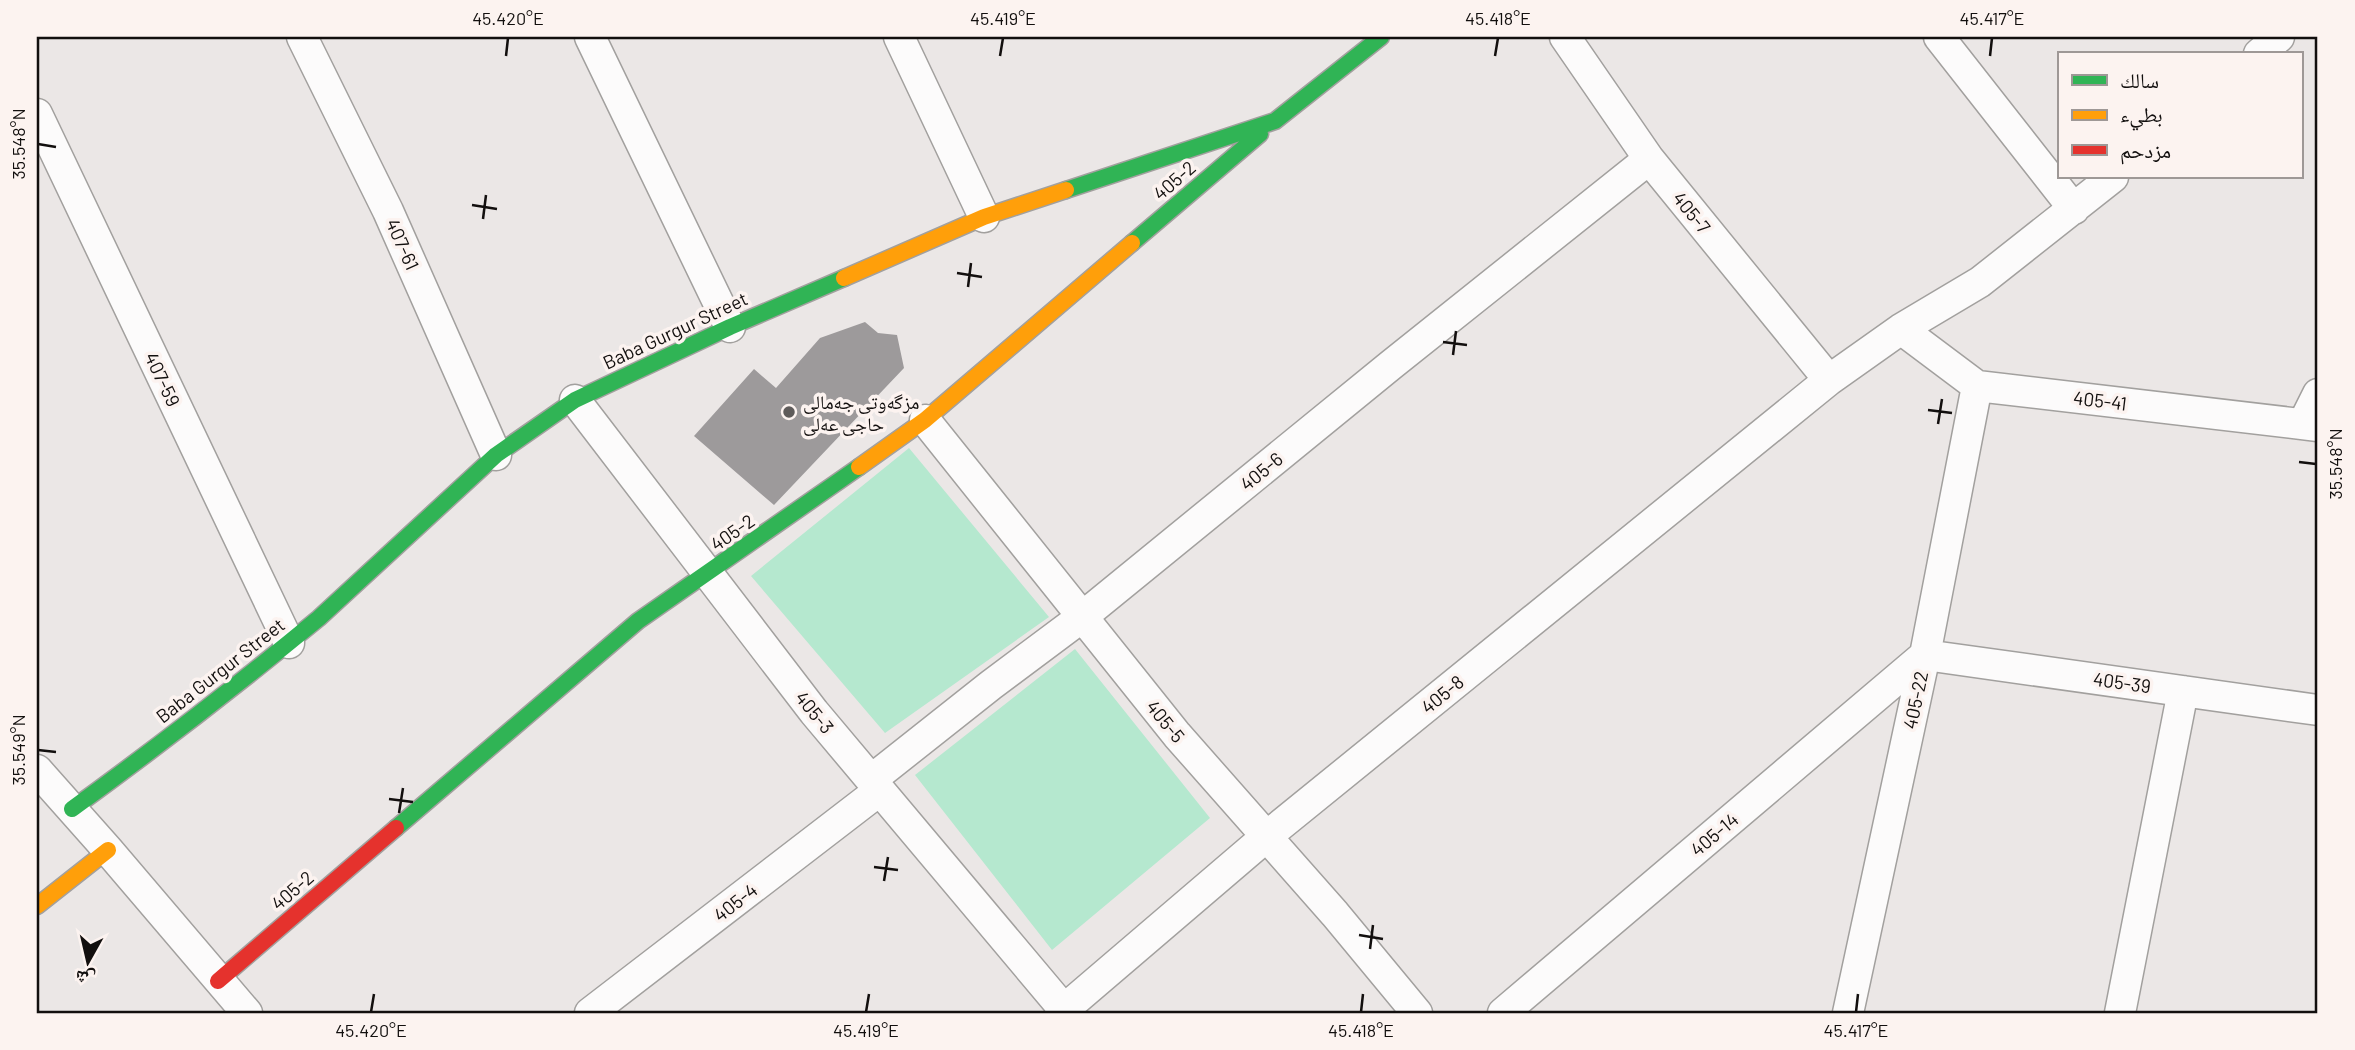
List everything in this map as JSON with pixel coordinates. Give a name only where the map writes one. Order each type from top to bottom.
[{"type":"street","name":"407-61","points":[[302,37],[388,211],[496,455]]},
{"type":"street","points":[[590,37],[730,327]]},
{"type":"street","points":[[898,37],[984,217]]},
{"type":"street","name":"Baba Gurgur Street","points":[[72,809],[158,747],[289,643],[496,455],[576,400],[730,327],[984,217],[1275,121],[1349,47],[1381,37]]},
{"type":"street","name":"405-7","points":[[1565,37],[1649,159],[1829,380]]},
{"type":"street","points":[[1939,37],[2074,209]]},
{"type":"street","points":[[2261,52],[2280,37]]},
{"type":"street","name":"407-59","points":[[37,114],[289,643]]},
{"type":"street","name":"405-2","points":[[218,981],[638,621],[925,420],[1275,121]]},
{"type":"street","name":"405-6","points":[[876,785],[990,685],[1082,617],[1649,159]]},
{"type":"street","name":"405-8","points":[[1064,1012],[1267,836],[1829,380],[1901,328],[1980,282],[2112,178]]},
{"type":"street","points":[[1901,328],[1977,386]]},
{"type":"street","name":"405-41","points":[[1977,386],[2311,425]]},
{"type":"street","name":"405-22","points":[[1848,1013],[1925,654],[1977,386]]},
{"type":"street","points":[[2311,425],[2318,394]]},
{"type":"street","name":"405-3","points":[[576,400],[814,712],[1064,1012]]},
{"type":"street","name":"405-5","points":[[925,420],[1177,735],[1335,914],[1418,1013]]},
{"type":"street","name":"405-39","points":[[1925,654],[2318,710]]},
{"type":"street","name":"405-14","points":[[1503,1013],[1925,654]]},
{"type":"street","points":[[2120,1013],[2183,691]]},
{"type":"street","points":[[37,771],[247,1013]]},
{"type":"street","name":"405-4","points":[[590,1013],[876,785]]},
{"type":"street","points":[[37,906],[108,850]]},
{"type":"green space","points":[[909,448],[1049,617],[885,733],[751,576]]},
{"type":"green space","points":[[1075,649],[1210,818],[1052,950],[915,775]]},
{"type":"building","name":"مزگەوتی جەمالی حاجی عەلی","points":[[865,322],[878,333],[897,335],[904,368],[774,505],[694,436],[754,369],[776,388],[820,338]]},
{"type":"traffic: fast","points":[[1066,190],[1275,121],[1381,37]]},
{"type":"traffic: fast","points":[[1132,243],[1260,134]]},
{"type":"traffic: fast","points":[[72,809],[289,643],[496,455],[575,400],[730,327],[844,278]]},
{"type":"traffic: fast","points":[[396,828],[638,621],[859,467]]},
{"type":"traffic: slow","points":[[844,278],[984,217],[1066,190]]},
{"type":"traffic: slow","points":[[859,467],[925,420],[1132,243]]},
{"type":"traffic: slow","points":[[37,906],[108,850]]},
{"type":"traffic: jam","points":[[218,981],[396,828]]},
{"type":"place","name":"مزگەوتی جەمالی حاجی عەلی","points":[[789,412]]}]
